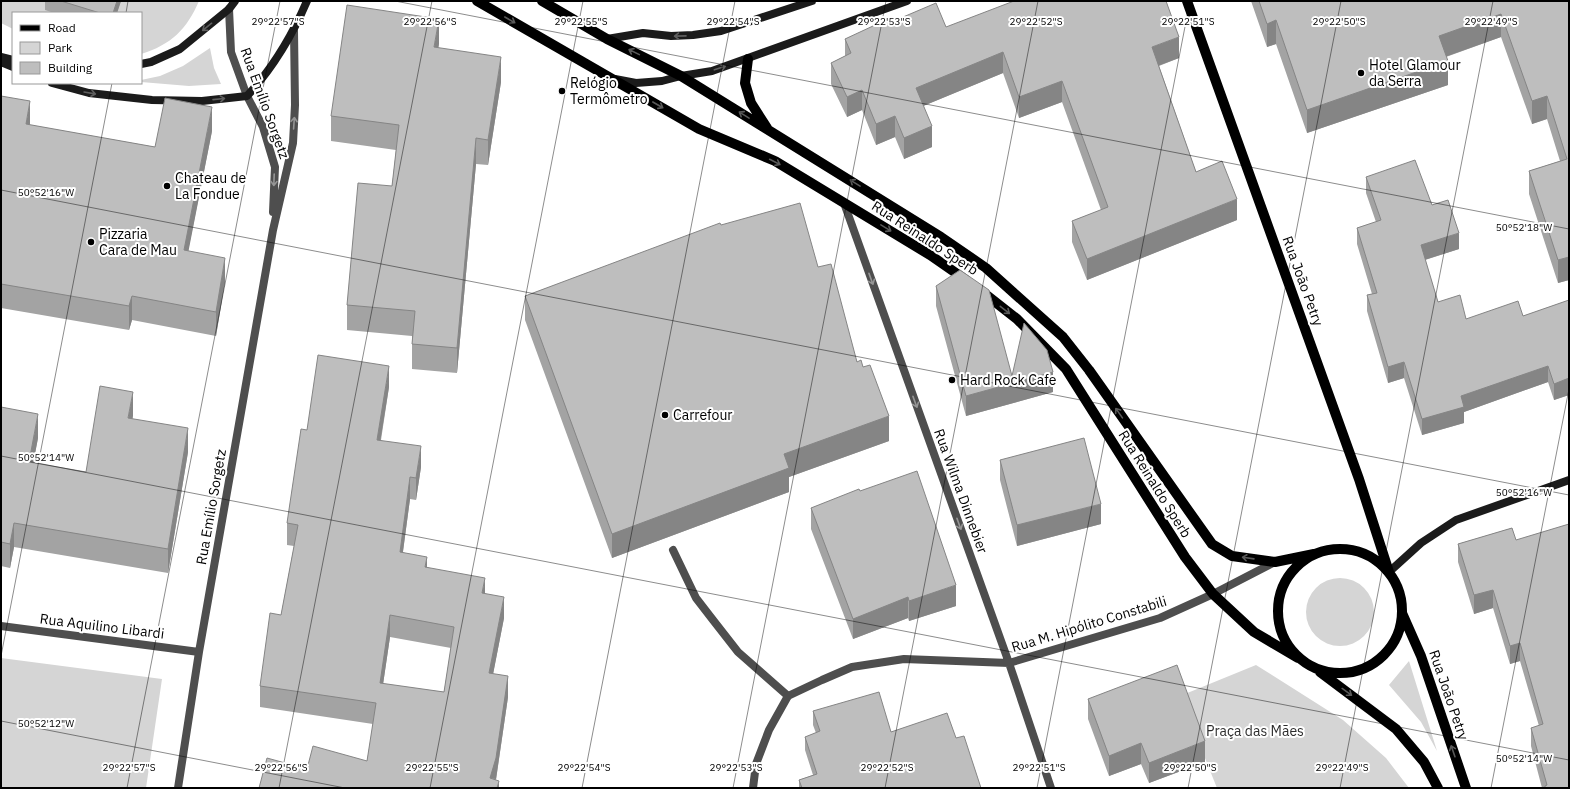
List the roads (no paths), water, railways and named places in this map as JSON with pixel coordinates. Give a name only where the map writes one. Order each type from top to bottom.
[{"type":"main road","points":[[142,64],[151,62],[180,49],[229,9],[235,1]]},
{"type":"main road","points":[[56,84],[89,93],[152,100],[202,101],[247,96],[260,82],[294,31],[307,1]]},
{"type":"main road","name":"Rua Reinaldo Sperb","points":[[477,1],[699,129],[775,161],[936,259],[985,293],[1017,319],[1066,369],[1185,557],[1213,594],[1254,632],[1298,658]]},
{"type":"main road","name":"Rua Reinaldo Sperb","points":[[542,1],[607,39],[681,76],[941,237],[986,268],[1063,337],[1089,370],[1212,544],[1232,556],[1275,562],[1314,554]]},
{"type":"main road","points":[[607,39],[643,33],[671,36],[721,31],[812,1]]},
{"type":"main road","points":[[612,78],[636,83],[662,81],[712,71],[907,1]]},
{"type":"main road","name":"Rua João Petry","points":[[1187,1],[1359,479],[1389,572]]},
{"type":"main road","points":[[1,57],[12,60]]},
{"type":"main road","points":[[748,59],[745,83],[751,103],[768,129]]},
{"type":"main road","points":[[1,62],[12,68]]},
{"type":"main road","points":[[1389,572],[1421,544],[1456,520],[1569,480]]},
{"type":"main road","points":[[1315,669],[1335,674],[1355,671],[1374,663],[1389,649],[1399,632],[1402,613],[1399,590],[1389,572],[1373,558],[1355,550],[1334,548],[1314,554],[1297,565],[1284,582],[1278,602],[1278,623],[1285,642],[1298,658],[1396,728],[1424,762],[1438,788]]},
{"type":"main road","name":"Rua João Petry","points":[[1402,613],[1421,656],[1466,788]]},
{"type":"street","name":"Rua Emílio Sorgetz","points":[[229,9],[231,52],[247,96],[263,127],[275,167],[273,230]]},
{"type":"street","name":"Rua Emílio Sorgetz","points":[[178,788],[199,652],[273,230],[293,143],[295,105],[294,31]]},
{"type":"street","name":"Rua Wilma Dinnebier","points":[[844,203],[1009,663],[1052,788]]},
{"type":"street","points":[[673,550],[696,598],[738,652],[788,696],[769,730],[756,764],[753,788]]},
{"type":"street","name":"Rua M. Hipólito Constabili","points":[[788,696],[852,667],[904,659],[1009,663],[1160,618],[1213,594],[1275,562]]},
{"type":"street","name":"Rua Aquilino Libardi","points":[[1,626],[199,652]]},
{"type":"place","name":"Hotel Glamour da Serra","points":[[1361,73]]},
{"type":"place","name":"Relógio Termômetro","points":[[562,91]]},
{"type":"place","name":"Chateau de La Fondue","points":[[167,186]]},
{"type":"place","name":"Pizzaria Cara de Mau","points":[[91,242]]},
{"type":"place","name":"Hard Rock Cafe","points":[[952,380]]},
{"type":"place","name":"Carrefour","points":[[665,415]]},
{"type":"park label","name":"Praça das Mães","points":[[1255,731]]}]
